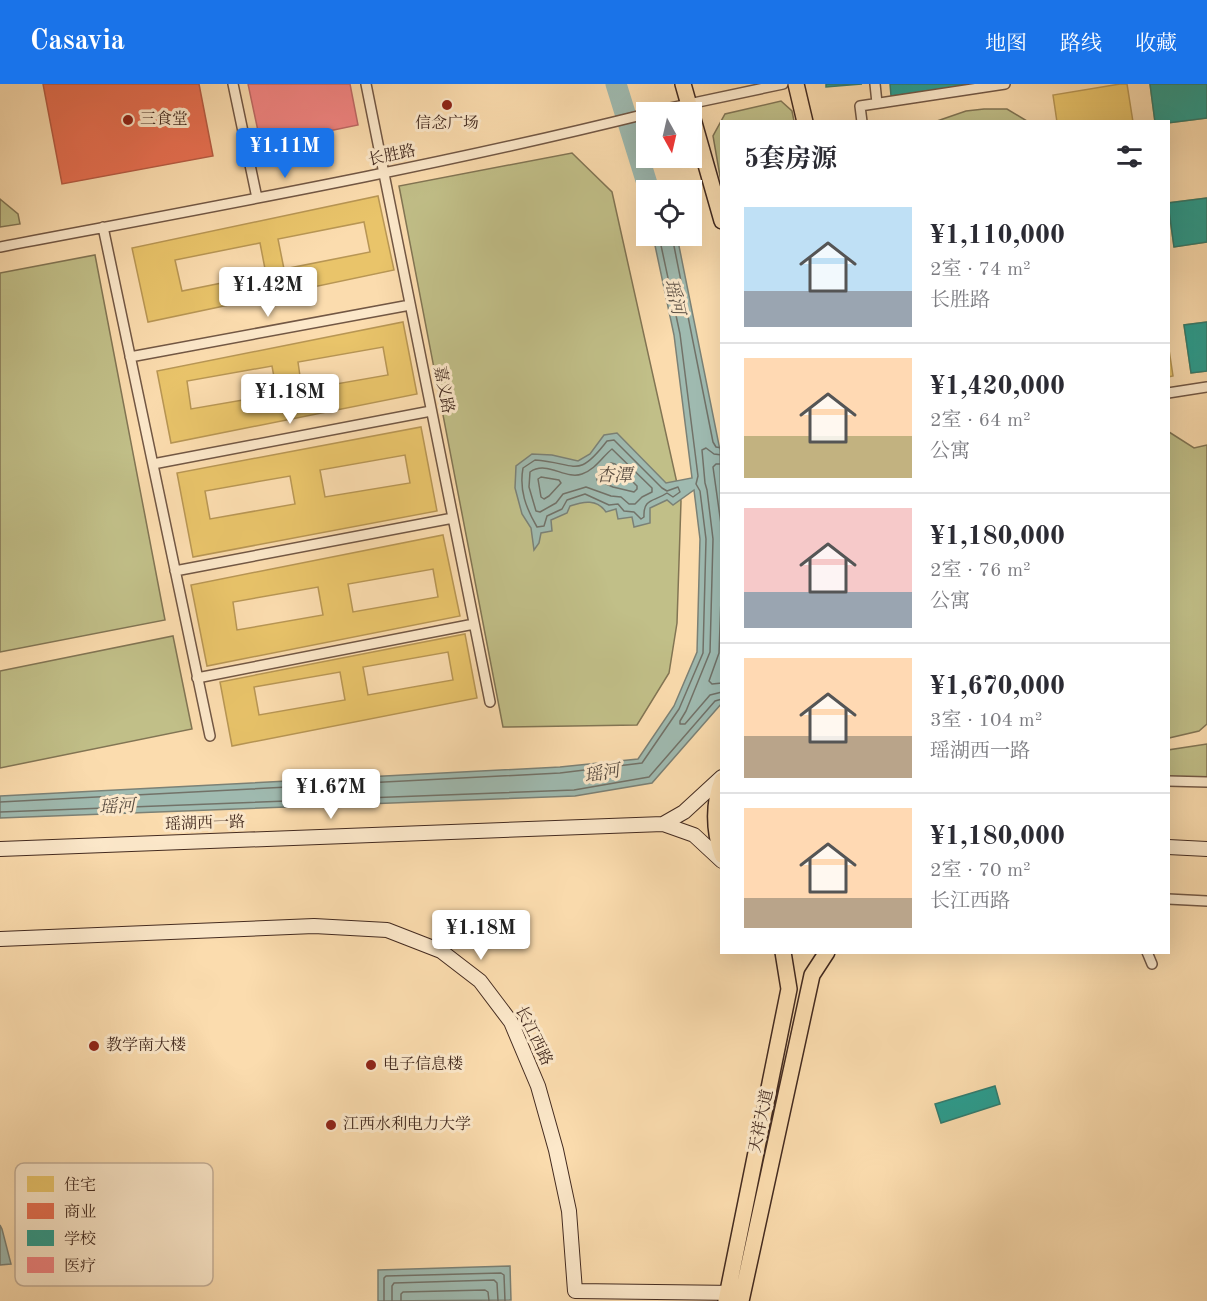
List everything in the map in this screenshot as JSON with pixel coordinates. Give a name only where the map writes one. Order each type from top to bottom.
[{"type":"main road","points":[[683,84],[690,102]]},
{"type":"main road","points":[[796,84],[805,120]]},
{"type":"main road","points":[[702,147],[720,214]]},
{"type":"main road","points":[[720,784],[717,792],[715,828],[720,847]]},
{"type":"main road","name":"天祥大道","points":[[734,1297],[789,989],[783,954]]},
{"type":"main road","name":"天祥大道","points":[[734,1297],[812,975],[825,954]]},
{"type":"street","points":[[233,84],[257,198]]},
{"type":"street","name":"嘉义路","points":[[366,84],[490,702]]},
{"type":"street","name":"长胜路","points":[[695,102],[783,84]]},
{"type":"street","points":[[875,84],[877,103]]},
{"type":"street","points":[[862,120],[860,106],[1005,84]]},
{"type":"street","name":"长胜路","points":[[0,247],[384,173],[575,132],[636,116]]},
{"type":"street","points":[[103,227],[210,736]]},
{"type":"street","points":[[130,357],[410,305]]},
{"type":"street","points":[[1170,393],[1207,387]]},
{"type":"street","points":[[153,464],[432,411]]},
{"type":"street","points":[[175,572],[453,518]]},
{"type":"street","points":[[197,678],[474,624]]},
{"type":"street","points":[[663,824],[684,812],[720,780]]},
{"type":"street","points":[[1170,781],[1207,782]]},
{"type":"street","points":[[663,824],[694,835],[720,859]]},
{"type":"street","name":"瑶湖西一路","points":[[0,849],[663,824]]},
{"type":"street","points":[[1170,847],[1207,849]]},
{"type":"street","points":[[1170,899],[1207,901]]},
{"type":"street","name":"长江西路","points":[[0,939],[314,926],[387,930],[441,951],[480,981],[511,1022],[538,1086],[556,1150],[569,1211],[575,1296],[734,1297]]},
{"type":"street","points":[[1149,954],[1152,964]]},
{"type":"shaded area","points":[[781,101],[792,111],[794,120],[722,120],[725,114]]},
{"type":"shaded area","points":[[1007,109],[1025,120],[940,120],[966,111]]},
{"type":"shaded area","points":[[720,123],[720,176],[713,136]]},
{"type":"shaded area","points":[[572,153],[612,192],[681,501],[677,623],[669,673],[637,725],[503,727],[399,186]]},
{"type":"shaded area","points":[[0,199],[18,214],[20,224],[0,227]]},
{"type":"shaded area","points":[[95,255],[165,620],[0,652],[0,273]]},
{"type":"shaded area","points":[[1170,433],[1194,448],[1207,445],[1207,724],[1199,731],[1170,738]]},
{"type":"shaded area","points":[[173,636],[192,729],[0,768],[0,671]]},
{"type":"shaded area","points":[[1207,744],[1207,781],[1170,779],[1170,750]]},
{"type":"water","name":"杏潭","points":[[655,246],[679,246],[720,450],[720,705],[652,783],[575,796],[0,818],[0,796],[560,767],[638,759],[674,706],[697,652],[700,539],[694,490],[673,505],[667,500],[650,508],[650,523],[634,527],[632,517],[618,519],[616,509],[606,512],[599,505],[590,502],[570,506],[567,513],[551,520],[552,531],[541,533],[539,543],[534,550],[531,528],[522,514],[515,488],[516,466],[532,454],[552,455],[578,461],[590,454],[604,435],[617,433],[666,483],[692,478],[674,335]]},
{"type":"water","points":[[0,1225],[2,1229],[11,1264],[0,1265]]},
{"type":"water","points":[[510,1266],[511,1300],[378,1301],[378,1270]]},
{"type":"building: 住宅","points":[[1127,84],[1133,120],[1057,120],[1053,95]]},
{"type":"building: 住宅","points":[[1150,84],[1207,84],[1207,118],[1170,123],[1170,120],[1155,120]]},
{"type":"building: 住宅","points":[[378,196],[394,270],[148,322],[132,248]],"holes":[[[364,222],[370,252],[284,269],[278,239]],[[260,243],[266,274],[182,291],[175,260]]]},
{"type":"building: 住宅","points":[[1207,198],[1207,242],[1174,247],[1170,203]]},
{"type":"building: 住宅","points":[[403,322],[417,394],[171,443],[157,371]],"holes":[[[383,347],[388,375],[302,390],[298,362]],[[272,366],[277,394],[191,409],[187,381]]]},
{"type":"building: 住宅","points":[[1207,322],[1207,371],[1191,373],[1184,325]]},
{"type":"building: 住宅","points":[[1170,356],[1173,376],[1170,377]]},
{"type":"building: 住宅","points":[[421,427],[437,511],[193,557],[177,473]],"holes":[[[405,455],[410,483],[325,497],[320,470]],[[290,476],[295,504],[210,519],[205,491]]]},
{"type":"building: 住宅","points":[[443,535],[460,616],[207,666],[191,585]],"holes":[[[433,569],[438,597],[353,612],[348,584]],[[318,587],[323,615],[237,630],[233,602]]]},
{"type":"building: 住宅","points":[[465,634],[477,698],[232,746],[220,682]],"holes":[[[448,652],[453,680],[368,695],[363,667]],[[340,672],[345,700],[259,715],[254,687]]]},
{"type":"building: 商业","name":"三食堂","points":[[43,84],[199,84],[213,156],[62,184]]},
{"type":"building: 学校","points":[[826,84],[862,84],[826,87]]},
{"type":"building: 学校","points":[[890,84],[984,84],[891,96]]},
{"type":"building: 学校","points":[[1150,84],[1207,84],[1207,118],[1170,123],[1170,120],[1155,120]]},
{"type":"building: 学校","points":[[1207,198],[1207,242],[1174,247],[1170,203]]},
{"type":"building: 学校","points":[[1207,322],[1207,371],[1191,373],[1184,325]]},
{"type":"building: 学校","points":[[995,1086],[1000,1104],[941,1123],[935,1104]]},
{"type":"building: 医疗","points":[[248,84],[350,84],[358,125],[261,145]]},
{"type":"waterway","name":"瑶河","points":[[616,84],[646,180]]},
{"type":"place","name":"信念广场","points":[[447,105]]},
{"type":"place","name":"三食堂","points":[[128,120]]},
{"type":"place","name":"教学南大楼","points":[[94,1046]]},
{"type":"place","name":"电子信息楼","points":[[371,1065]]},
{"type":"place","name":"江西水利电力大学","points":[[331,1125]]}]
